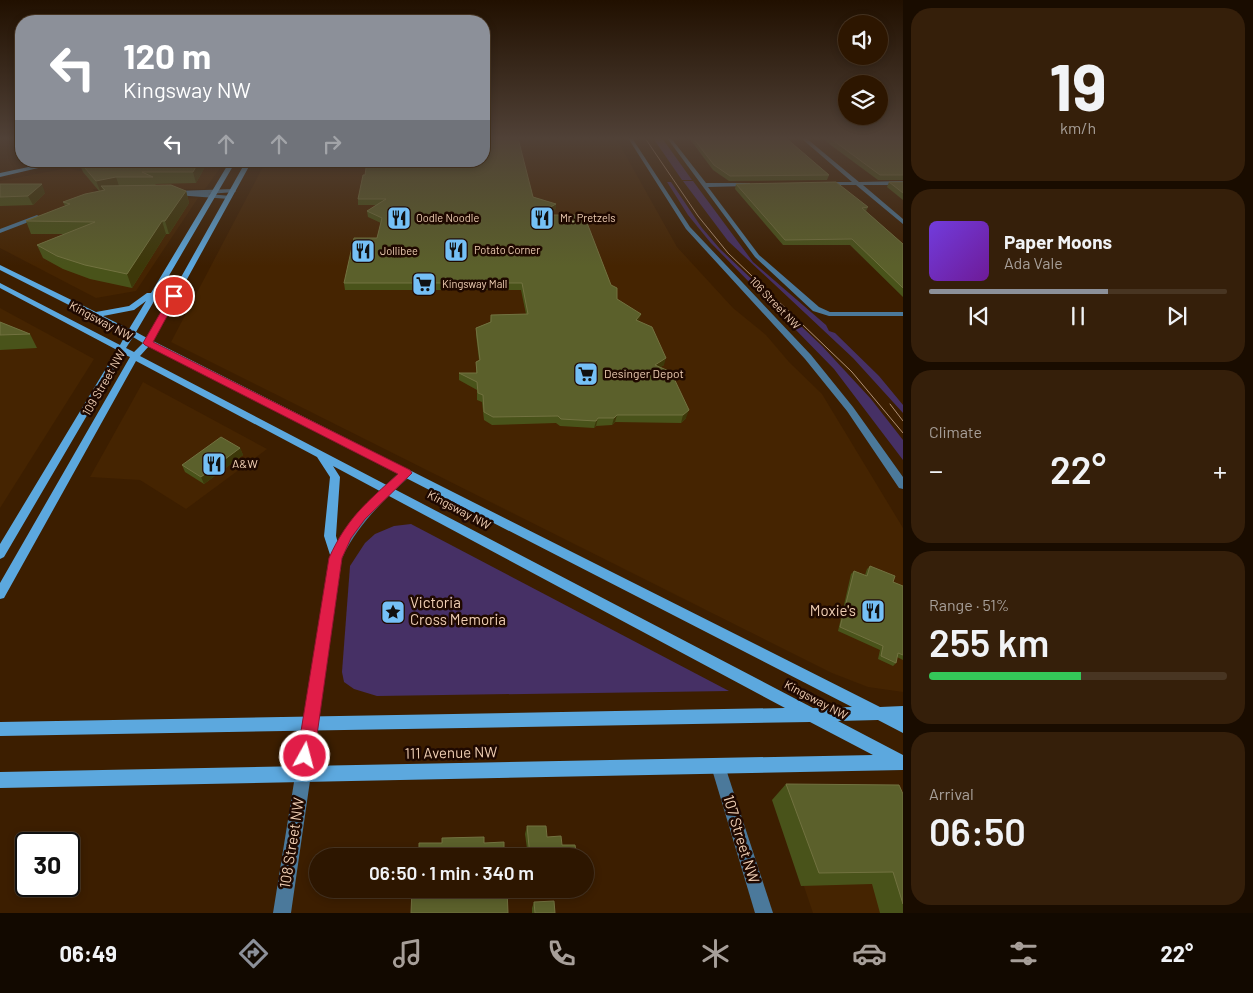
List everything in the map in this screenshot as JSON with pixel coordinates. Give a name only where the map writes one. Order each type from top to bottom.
[{"type":"main road","name":"109 Street NW","points":[[0,554],[221,181]]},
{"type":"main road","name":"109 Street NW","points":[[0,594],[135,356],[148,343],[238,181]]},
{"type":"main road","name":"Kingsway NW","points":[[0,267],[903,726]]},
{"type":"main road","name":"Kingsway NW","points":[[0,284],[902,762]]},
{"type":"main road","points":[[93,315],[131,308],[155,291]]},
{"type":"main road","points":[[318,453],[335,477],[330,536],[336,558]]},
{"type":"main road","points":[[0,729],[903,713]]},
{"type":"main road","name":"111 Avenue NW","points":[[0,780],[902,762]]},
{"type":"street","name":"106 Street NW","points":[[657,181],[688,228],[808,357],[850,410],[903,485]]},
{"type":"street","name":"106 Street NW","points":[[701,181],[761,260],[816,309],[829,314],[903,314]]},
{"type":"street","points":[[854,181],[903,222]]},
{"type":"street","points":[[819,184],[903,183]]},
{"type":"street","points":[[704,185],[752,184]]},
{"type":"street","points":[[166,193],[231,194]]},
{"type":"street","points":[[0,231],[45,214]]},
{"type":"street","name":"108 Street NW","points":[[282,913],[336,558],[345,536],[360,515],[406,473]]},
{"type":"street","name":"107 Street NW","points":[[718,766],[764,913]]},
{"type":"shaded area","points":[[0,181],[211,181],[205,189],[93,189],[97,201],[198,198],[136,291],[96,298],[0,248]]},
{"type":"shaded area","name":"Kingsway Mall","points":[[256,181],[640,181],[677,247],[733,308],[766,335],[789,362],[822,394],[903,528],[903,692],[868,687],[832,673],[171,342]]},
{"type":"shaded area","points":[[683,181],[693,181],[753,262],[826,325],[829,331],[835,333],[879,376],[903,405],[903,413],[853,358],[728,241]]},
{"type":"shaded area","points":[[667,182],[671,182],[702,228],[720,249],[822,346],[871,399],[903,440],[903,460],[834,369],[710,242],[688,215]]},
{"type":"shaded area","points":[[0,308],[94,359],[0,508]]},
{"type":"shaded area","points":[[143,382],[267,449],[186,509],[140,480],[90,477]]},
{"type":"shaded area","points":[[411,524],[729,691],[377,696],[354,689],[344,682],[342,672],[350,566],[365,543],[375,534],[394,526]]},
{"type":"shaded area","points":[[850,801],[903,913],[813,913],[776,803]]},
{"type":"building","name":"Kingsway Mall","points":[[362,181],[529,181],[533,197],[556,204],[536,215],[584,215],[611,285],[617,288],[617,299],[641,314],[636,320],[652,327],[666,358],[655,365],[671,372],[689,410],[683,415],[617,415],[614,418],[598,418],[596,421],[561,419],[558,416],[493,417],[484,412],[483,395],[478,393],[477,382],[459,373],[477,373],[476,362],[480,360],[476,328],[491,322],[491,315],[528,314],[522,283],[344,283],[354,238],[377,238],[382,218],[367,211],[386,199],[358,199]]},
{"type":"building","points":[[836,182],[868,207],[862,208],[903,244],[903,288],[852,239],[785,240],[736,184]]},
{"type":"building","points":[[889,182],[903,182],[903,193]]},
{"type":"building","points":[[0,184],[42,184],[28,196],[0,197]]},
{"type":"building","points":[[171,185],[186,191],[165,221],[162,221],[127,274],[85,265],[57,256],[37,245],[95,222],[26,221],[70,204],[63,202],[85,194],[105,190],[101,186]]},
{"type":"building","points":[[0,322],[30,334],[0,335]]},
{"type":"building","points":[[221,437],[240,448],[201,477],[182,465]]},
{"type":"building","name":"Moxie's","points":[[870,566],[895,576],[893,582],[903,586],[903,655],[898,653],[896,663],[881,656],[883,646],[840,627],[854,571],[867,576]]},
{"type":"building","points":[[786,784],[899,785],[903,794],[903,904],[893,872],[819,873]]},
{"type":"building","points":[[527,826],[546,826],[547,837],[561,836],[562,845],[575,845],[576,848],[529,848]]},
{"type":"building","points":[[484,837],[484,843],[504,842],[504,848],[419,848],[419,843],[442,843],[442,838]]},
{"type":"building","points":[[412,898],[507,898],[508,913],[411,913]]},
{"type":"building","points":[[554,901],[555,913],[535,913],[534,902]]},
{"type":"tram line","points":[[674,181],[698,216],[728,253],[852,372],[903,433]]},
{"type":"tram line","points":[[890,404],[903,421]]},
{"type":"place","name":"Oodle Noodle","points":[[399,218]]},
{"type":"place","name":"Mr. Pretzels","points":[[542,218]]},
{"type":"place","name":"Potato Corner","points":[[456,250]]},
{"type":"place","name":"Jollibee","points":[[363,251]]},
{"type":"place","name":"Kingsway Mall","points":[[424,284]]},
{"type":"place","name":"Desinger Depot","points":[[586,374]]},
{"type":"place","name":"A&W","points":[[214,464]]},
{"type":"place","name":"Moxie's","points":[[873,611]]},
{"type":"place","name":"Victoria Cross Memoria","points":[[393,612]]},
{"type":"route","points":[[174,296],[148,343],[406,473],[360,515],[345,536],[336,558],[305,756]]}]
